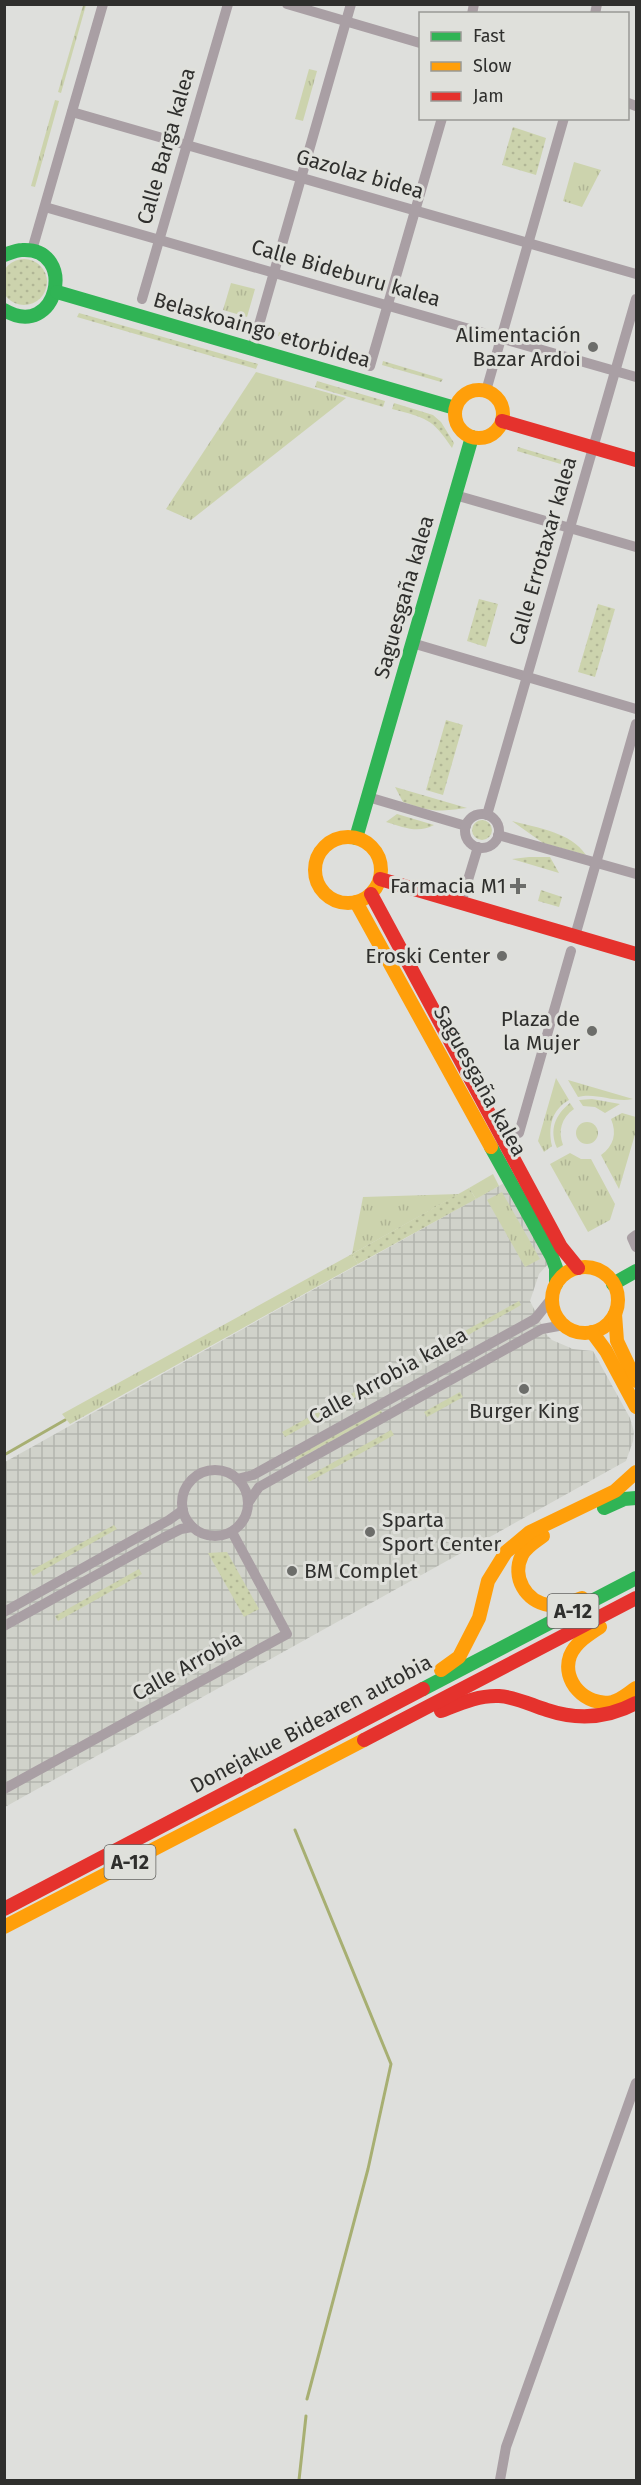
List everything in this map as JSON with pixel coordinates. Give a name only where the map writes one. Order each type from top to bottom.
[{"type":"main road","points":[[4,255],[17,250],[32,250],[50,262],[56,275],[57,292],[51,302],[36,314],[18,316],[4,310]]},
{"type":"main road","name":"Belaskoaingo etorbidea","points":[[57,292],[455,408]]},
{"type":"main road","points":[[486,391],[499,401],[502,421],[491,435],[481,438],[472,437],[457,425],[455,408],[460,398],[468,393],[486,391]]},
{"type":"main road","points":[[502,421],[636,460]]},
{"type":"main road","name":"Saguesgaña kalea","points":[[356,838],[472,437]]},
{"type":"main road","points":[[341,838],[356,838],[366,842],[378,855],[381,867],[380,879],[371,894],[356,902],[341,902],[325,893],[319,885],[315,872],[316,860],[327,845],[341,838]]},
{"type":"main road","points":[[380,879],[636,954]]},
{"type":"main road","name":"Saguesgaña kalea","points":[[371,894],[561,1247],[578,1268]]},
{"type":"main road","name":"Saguesgaña kalea","points":[[356,902],[552,1257],[556,1268],[556,1284]]},
{"type":"main road","points":[[615,1314],[603,1327],[592,1332],[579,1332],[564,1325],[555,1316],[552,1298],[556,1284],[564,1275],[578,1268],[598,1270],[613,1284],[617,1302],[613,1330],[617,1345],[636,1381]]},
{"type":"main road","points":[[613,1284],[636,1271]]},
{"type":"main road","points":[[592,1332],[606,1351],[636,1407]]},
{"type":"main road","points":[[324,1740],[340,1726],[441,1670],[459,1657],[479,1618],[488,1581],[506,1552],[517,1541],[530,1532],[615,1491],[636,1472]]},
{"type":"main road","points":[[636,1498],[624,1499],[548,1533],[528,1547],[517,1564],[518,1581],[523,1590],[534,1600],[548,1605],[567,1604],[636,1569]]},
{"type":"main road","name":"Donejakue Bidearen autobia","points":[[4,1908],[636,1578]]},
{"type":"main road","name":"Donejakue Bidearen autobia","points":[[4,1928],[636,1598]]},
{"type":"main road","points":[[636,1605],[591,1632],[579,1642],[569,1659],[570,1678],[578,1692],[592,1701],[612,1702],[636,1688]]},
{"type":"main road","points":[[350,1747],[393,1734],[468,1700],[497,1695],[511,1697],[564,1715],[586,1717],[610,1713],[636,1703]]},
{"type":"street","points":[[32,250],[103,4]]},
{"type":"street","name":"Calle Barga kalea","points":[[142,299],[228,4]]},
{"type":"street","points":[[287,4],[419,43]]},
{"type":"street","points":[[252,349],[351,4]]},
{"type":"street","name":"Gazolaz bidea","points":[[72,112],[636,274]]},
{"type":"street","points":[[370,366],[440,120]]},
{"type":"street","points":[[486,391],[563,120]]},
{"type":"street","name":"Calle Bideburu kalea","points":[[45,207],[636,377]]},
{"type":"street","name":"Calle Errotaxar kalea","points":[[487,815],[636,299]]},
{"type":"street","points":[[455,495],[636,547]]},
{"type":"street","points":[[412,644],[636,708]]},
{"type":"street","points":[[575,936],[636,724]]},
{"type":"street","points":[[368,797],[466,826]]},
{"type":"street","points":[[487,815],[498,825],[498,835],[488,846],[478,847],[469,841],[466,826],[472,817],[487,815]]},
{"type":"street","points":[[498,835],[636,874]]},
{"type":"street","points":[[461,903],[478,847]]},
{"type":"street","points":[[519,1133],[571,951]]},
{"type":"street","points":[[636,1235],[632,1238],[636,1247]]},
{"type":"street","name":"Calle Arrobia kalea","points":[[237,1479],[253,1475],[535,1319],[552,1298]]},
{"type":"street","name":"Calle Arrobia kalea","points":[[248,1503],[259,1486],[542,1329],[564,1325]]},
{"type":"street","points":[[220,1471],[237,1479],[247,1494],[248,1503],[241,1524],[232,1532],[222,1535],[211,1536],[201,1533],[192,1527],[183,1510],[186,1488],[201,1473],[220,1471]]},
{"type":"street","points":[[4,1612],[183,1510]]},
{"type":"street","points":[[4,1626],[163,1538],[181,1529],[192,1527]]},
{"type":"street","name":"Calle Arrobia","points":[[4,1790],[287,1634],[232,1532]]},
{"type":"street","points":[[500,2481],[506,2447],[636,2083]]},
{"type":"shaded area","points":[[506,1182],[550,1262],[539,1274],[530,1301],[547,1335],[552,1340],[573,1349],[593,1351],[630,1418],[634,1432],[626,1461],[5,1807],[5,1462]]},
{"type":"green space","points":[[83,5],[86,5],[61,93],[58,92]]},
{"type":"green space","points":[[309,69],[317,71],[303,121],[295,119]]},
{"type":"green space","points":[[55,100],[59,101],[35,187],[31,186]]},
{"type":"green space","points":[[513,127],[546,138],[536,175],[502,165]]},
{"type":"green space","points":[[574,162],[601,170],[582,207],[563,201]]},
{"type":"green space","points":[[24,259],[40,266],[47,282],[40,298],[24,305],[8,298],[1,282],[8,266]]},
{"type":"green space","points":[[231,283],[255,289],[247,317],[223,310]]},
{"type":"green space","points":[[156,296],[236,320],[235,324],[154,300]]},
{"type":"green space","points":[[79,313],[258,364],[256,369],[77,317]]},
{"type":"green space","points":[[279,332],[360,355],[359,359],[278,336]]},
{"type":"green space","points":[[383,361],[443,379],[441,382],[382,365]]},
{"type":"green space","points":[[256,372],[346,398],[191,520],[166,509]]},
{"type":"green space","points":[[317,381],[385,401],[383,407],[315,387]]},
{"type":"green space","points":[[394,403],[433,415],[441,422],[454,443],[452,448],[433,425],[421,417],[392,409]]},
{"type":"green space","points":[[518,447],[575,464],[574,468],[517,451]]},
{"type":"green space","points":[[479,599],[498,604],[486,647],[467,641]]},
{"type":"green space","points":[[598,604],[615,609],[595,677],[578,672]]},
{"type":"green space","points":[[446,720],[463,725],[443,795],[426,790]]},
{"type":"green space","points":[[395,787],[467,808],[434,810],[421,808],[403,802]]},
{"type":"green space","points":[[397,814],[434,825],[416,829],[386,822]]},
{"type":"green space","points":[[482,820],[489,823],[492,830],[489,837],[482,840],[475,837],[472,830],[475,823]]},
{"type":"green space","points":[[512,821],[563,836],[580,847],[586,855],[543,843]]},
{"type":"green space","points":[[550,857],[559,873],[512,859]]},
{"type":"green space","points":[[541,890],[562,897],[559,907],[538,901]]},
{"type":"green space","points":[[556,1078],[569,1100],[558,1109],[552,1120],[550,1133],[552,1146],[544,1152],[538,1141]]},
{"type":"green space","points":[[568,1080],[633,1099],[578,1097]]},
{"type":"green space","points":[[592,1099],[620,1104],[605,1113],[595,1107],[583,1106],[579,1100]]},
{"type":"green space","points":[[570,1103],[574,1109],[563,1121],[561,1135],[563,1145],[557,1148],[554,1135],[555,1123]]},
{"type":"green space","points":[[622,1113],[636,1117],[636,1131],[619,1189],[601,1155],[609,1148],[613,1139],[614,1129],[611,1119]]},
{"type":"green space","points":[[587,1122],[595,1125],[598,1133],[595,1141],[587,1144],[579,1141],[576,1133],[579,1125]]},
{"type":"green space","points":[[570,1153],[581,1159],[591,1159],[615,1204],[610,1220],[588,1232],[550,1164]]},
{"type":"green space","points":[[493,1174],[499,1186],[476,1199],[469,1188]]},
{"type":"green space","points":[[469,1188],[476,1199],[358,1264],[352,1254]]},
{"type":"green space","points":[[502,1192],[540,1259],[525,1267],[487,1200]]},
{"type":"green space","points":[[459,1194],[352,1254],[363,1197]]},
{"type":"green space","points":[[352,1254],[358,1264],[70,1424],[62,1414]]},
{"type":"green space","points":[[519,1301],[521,1305],[447,1347],[445,1342]]},
{"type":"green space","points":[[367,1385],[370,1389],[285,1437],[282,1432]]},
{"type":"green space","points":[[460,1392],[463,1397],[427,1417],[424,1412]]},
{"type":"green space","points":[[381,1410],[382,1413],[297,1460],[295,1457]]},
{"type":"green space","points":[[391,1430],[394,1435],[309,1482],[307,1477]]},
{"type":"green space","points":[[114,1525],[117,1529],[33,1576],[30,1571]]},
{"type":"green space","points":[[227,1552],[259,1609],[244,1617],[208,1553]]},
{"type":"green space","points":[[139,1569],[142,1574],[58,1621],[55,1616]]},
{"type":"waterway","points":[[4,1455],[65,1420]]},
{"type":"waterway","points":[[295,1830],[391,2064],[368,2169],[307,2399]]},
{"type":"waterway","points":[[299,2480],[306,2416]]},
{"type":"traffic: fast","points":[[4,255],[22,250],[40,253],[50,263],[55,276],[54,291],[48,304],[37,314],[23,316],[4,310]]},
{"type":"traffic: fast","points":[[57,292],[455,408]]},
{"type":"traffic: fast","points":[[356,838],[472,437]]},
{"type":"traffic: fast","points":[[491,1147],[552,1257],[556,1268],[556,1284]]},
{"type":"traffic: fast","points":[[613,1284],[636,1271]]},
{"type":"traffic: fast","points":[[604,1508],[624,1499],[636,1498]]},
{"type":"traffic: fast","points":[[423,1689],[636,1578]]},
{"type":"traffic: slow","points":[[479,390],[496,397],[503,414],[496,431],[479,438],[462,431],[455,414],[462,397],[479,390]]},
{"type":"traffic: slow","points":[[348,837],[361,840],[371,847],[378,857],[381,870],[378,883],[371,893],[361,900],[348,903],[335,900],[325,893],[318,883],[315,870],[318,857],[325,847],[335,840],[348,837]]},
{"type":"traffic: slow","points":[[356,902],[491,1147]]},
{"type":"traffic: slow","points":[[585,1267],[598,1270],[608,1277],[615,1287],[618,1300],[615,1313],[608,1323],[598,1330],[585,1333],[572,1330],[562,1323],[555,1313],[552,1300],[555,1287],[562,1277],[572,1270],[585,1267]]},
{"type":"traffic: slow","points":[[615,1314],[617,1341],[636,1381]]},
{"type":"traffic: slow","points":[[592,1332],[606,1351],[636,1407]]},
{"type":"traffic: slow","points":[[441,1670],[459,1657],[479,1618],[488,1581],[506,1552],[530,1532],[615,1491],[636,1472]]},
{"type":"traffic: slow","points":[[543,1536],[529,1547],[519,1563],[520,1580],[527,1594],[549,1605],[582,1598]]},
{"type":"traffic: slow","points":[[600,1627],[583,1639],[572,1651],[568,1665],[572,1683],[585,1696],[602,1702],[615,1701],[636,1688]]},
{"type":"traffic: slow","points":[[4,1927],[364,1740]]},
{"type":"traffic: jam","points":[[502,421],[636,460]]},
{"type":"traffic: jam","points":[[380,879],[636,954]]},
{"type":"traffic: jam","points":[[371,894],[561,1247],[578,1268]]},
{"type":"traffic: jam","points":[[364,1740],[636,1598]]},
{"type":"traffic: jam","points":[[4,1909],[423,1689]]},
{"type":"traffic: jam","points":[[441,1711],[469,1700],[491,1696],[511,1698],[558,1713],[581,1716],[614,1712],[636,1703]]},
{"type":"place","name":"Alimentación Bazar Ardoi","points":[[593,347]]},
{"type":"place","name":"Farmacia M1","points":[[518,886]]},
{"type":"place","name":"Eroski Center","points":[[502,956]]},
{"type":"place","name":"Plaza de la Mujer","points":[[592,1031]]},
{"type":"place","name":"Burger King","points":[[524,1389]]},
{"type":"place","name":"Sparta Sport Center","points":[[370,1532]]},
{"type":"place","name":"BM Complet","points":[[292,1571]]}]
